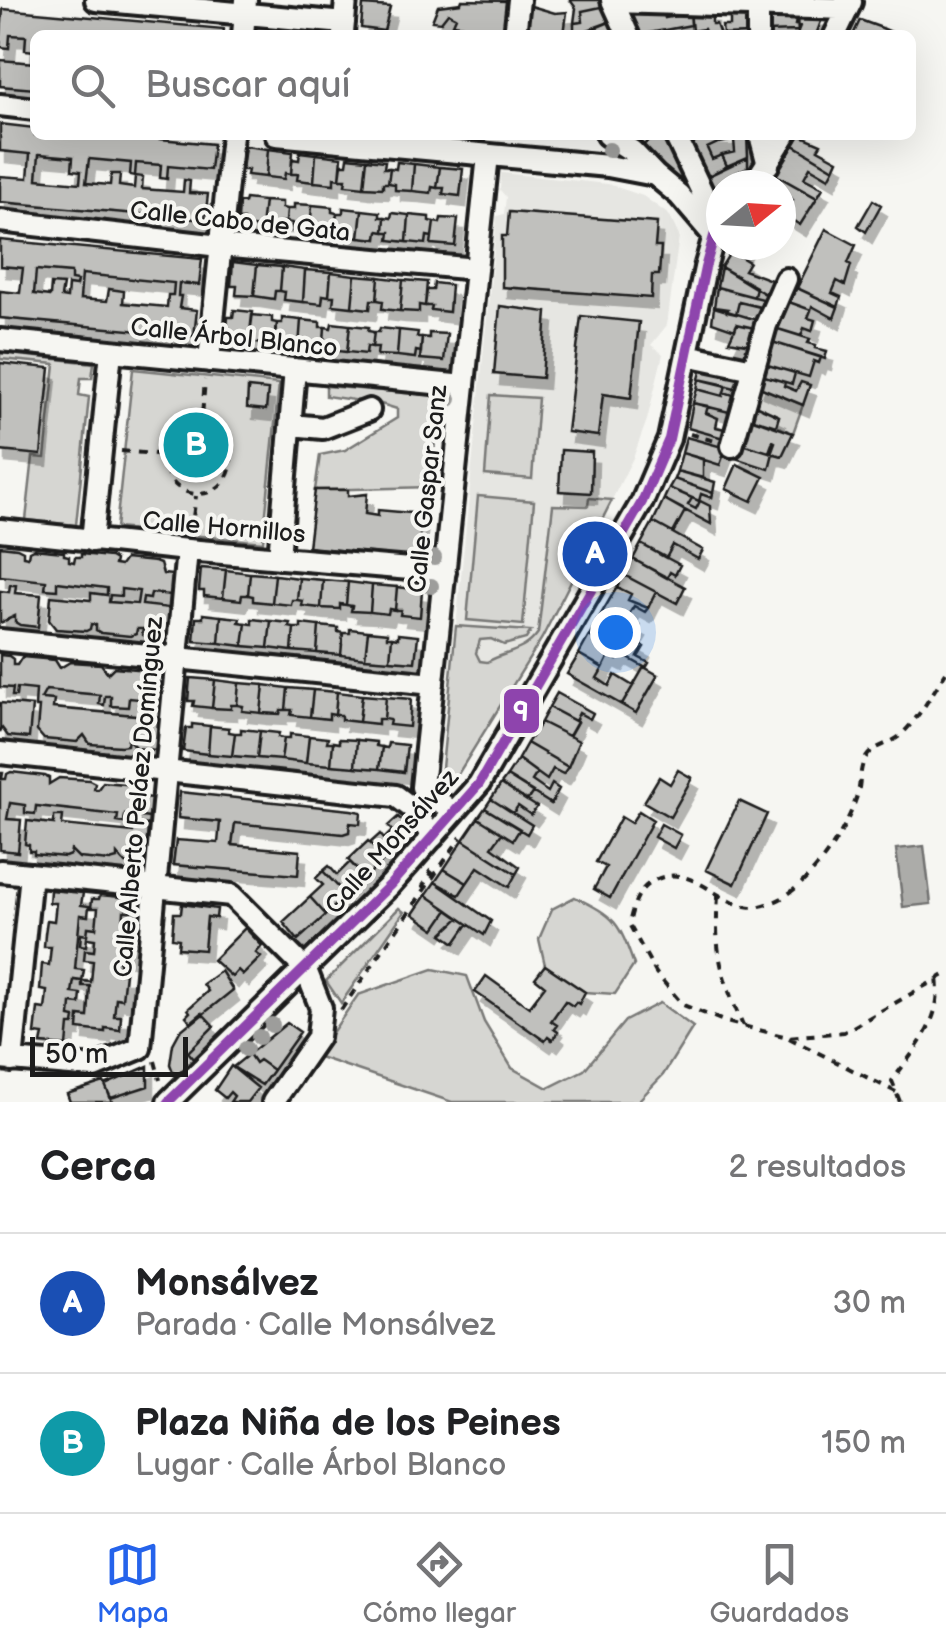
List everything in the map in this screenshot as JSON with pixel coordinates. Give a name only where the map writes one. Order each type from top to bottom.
[{"type":"street","points":[[96,0],[344,29],[346,0]]},
{"type":"street","points":[[516,30],[519,0]]},
{"type":"street","points":[[626,30],[614,1],[849,5],[837,30]]},
{"type":"street","points":[[758,5],[758,30]]},
{"type":"street","points":[[0,105],[30,108]]},
{"type":"street","points":[[208,365],[231,140]]},
{"type":"street","points":[[352,140],[608,166],[654,175]]},
{"type":"street","points":[[615,140],[632,150],[706,220]]},
{"type":"street","points":[[677,140],[706,202]]},
{"type":"street","points":[[761,140],[768,165]]},
{"type":"street","points":[[764,170],[782,140]]},
{"type":"street","name":"Calle Gaspar Sanz","points":[[422,786],[488,155]]},
{"type":"street","name":"Calle Cabo de Gata","points":[[0,222],[476,269]]},
{"type":"street","name":"Calle Monsálvez","points":[[168,1102],[390,886],[480,784],[642,502],[672,428],[711,260]]},
{"type":"street","points":[[732,446],[766,324],[786,280]]},
{"type":"street","name":"Calle Árbol Blanco","points":[[0,340],[208,365],[295,369],[464,386]]},
{"type":"street","points":[[92,541],[111,351]]},
{"type":"street","points":[[688,355],[753,369]]},
{"type":"street","points":[[279,558],[295,369]]},
{"type":"street","points":[[291,424],[323,428],[369,410]]},
{"type":"street","name":"Calle Hornillos","points":[[0,530],[444,572]]},
{"type":"street","name":"Calle Alberto Peláez Domínguez","points":[[6,1060],[94,1068],[140,1048],[188,550]]},
{"type":"street","points":[[0,640],[433,684]]},
{"type":"street","points":[[0,754],[396,796],[422,786],[454,813]]},
{"type":"street","points":[[396,796],[412,808],[433,837]]},
{"type":"street","points":[[0,871],[232,895],[306,970],[321,1008],[318,1037],[304,1062],[272,1102]]},
{"type":"street","points":[[6,1060],[30,874]]},
{"type":"path","points":[[200,428],[208,365]]},
{"type":"path","points":[[200,428],[220,436],[231,463],[224,482],[206,493],[196,494],[186,492],[170,478],[166,455],[181,433],[200,428]]},
{"type":"path","points":[[672,428],[732,446]]},
{"type":"path","points":[[102,448],[166,455]]},
{"type":"path","points":[[188,550],[196,494]]},
{"type":"path","points":[[896,1092],[788,1037],[683,1005],[656,974],[629,924],[635,900],[649,882],[670,874],[702,883],[718,896],[754,907],[779,900],[807,879],[829,853],[857,796],[864,760],[875,748],[898,738],[917,718],[946,672]]},
{"type":"path","points":[[318,1037],[465,832]]},
{"type":"path","points":[[426,888],[423,886],[428,878]]},
{"type":"path","points":[[718,896],[715,936],[721,974],[742,1026]]},
{"type":"path","points":[[788,1037],[844,1032],[946,974]]},
{"type":"path","points":[[900,1102],[892,1081],[933,1022],[940,995],[937,978]]},
{"type":"shaded area","points":[[501,173],[608,184],[643,196],[669,215],[679,236],[667,325],[651,345],[663,354],[633,458],[542,638],[499,710],[455,779],[441,778],[497,216],[504,214],[506,197],[500,190]]},
{"type":"shaded area","points":[[0,353],[94,363],[92,378],[81,378],[79,395],[89,397],[76,525],[26,520],[33,457],[45,458],[55,364],[0,359]]},
{"type":"shaded area","points":[[133,369],[279,384],[263,542],[116,528]]},
{"type":"shaded area","points":[[326,386],[439,396],[431,487],[315,490],[320,455],[345,450],[397,418],[397,409],[381,404],[326,396]]},
{"type":"shaded area","points":[[757,386],[803,405],[793,433],[776,426],[779,416],[751,403]]},
{"type":"shaded area","points":[[491,395],[538,398],[532,479],[485,475]]},
{"type":"shaded area","points":[[478,496],[534,501],[523,625],[467,620]]},
{"type":"shaded area","points":[[589,498],[612,500],[542,638],[455,779],[441,778],[456,626],[531,631],[526,639],[504,645],[491,639],[480,640],[476,653],[480,661],[487,662],[533,640],[538,633],[553,505],[588,506]]},
{"type":"shaded area","points":[[924,846],[931,904],[903,907],[896,849]]},
{"type":"shaded area","points":[[575,897],[608,916],[624,939],[634,965],[615,994],[585,992],[545,965],[539,939],[552,909]]},
{"type":"shaded area","points":[[399,908],[404,912],[341,1003],[326,981]]},
{"type":"shaded area","points":[[433,969],[467,976],[484,1022],[512,1068],[548,1088],[584,1070],[625,1021],[660,1003],[693,1027],[663,1075],[637,1102],[452,1102],[316,1056],[358,995]]},
{"type":"building","points":[[462,0],[508,1],[504,30],[453,24],[456,17],[448,13],[441,22],[432,21],[438,6]]},
{"type":"building","points":[[570,0],[601,0],[606,6],[582,11],[583,22],[574,23],[576,8]]},
{"type":"building","points":[[363,5],[390,7],[384,30],[361,28]]},
{"type":"building","points":[[531,6],[567,12],[565,30],[526,30]]},
{"type":"building","points":[[606,6],[612,21],[588,30],[574,30],[574,23],[583,22],[582,11]]},
{"type":"building","points":[[633,8],[663,10],[665,18],[677,16],[676,10],[690,11],[691,25],[637,30],[631,15]]},
{"type":"building","points":[[3,9],[224,29],[30,30],[30,50],[25,50],[26,36],[10,35],[9,48],[0,47]]},
{"type":"building","points":[[690,11],[712,12],[712,24],[718,30],[692,30]]},
{"type":"building","points":[[730,12],[749,12],[749,30],[722,30],[722,26],[730,26]]},
{"type":"building","points":[[767,13],[797,15],[798,30],[766,30]]},
{"type":"building","points":[[797,15],[823,16],[818,30],[798,30]]},
{"type":"building","points":[[860,20],[887,30],[855,30]]},
{"type":"building","points":[[612,21],[616,30],[590,30]]},
{"type":"building","points":[[460,26],[506,30],[459,30]]},
{"type":"building","points":[[0,60],[30,63],[30,89],[0,86]]},
{"type":"building","points":[[0,124],[30,127],[30,140],[170,140],[213,144],[210,170],[168,166],[167,179],[160,178],[161,165],[136,163],[135,176],[143,177],[142,189],[183,192],[184,180],[190,181],[189,193],[208,194],[205,220],[0,202],[0,176],[28,178],[30,154],[0,151]],"holes":[[[39,154],[73,157],[72,170],[81,171],[80,183],[37,179]],[[89,159],[131,163],[134,188],[119,186],[120,174],[111,174],[110,185],[86,183]]]},
{"type":"building","points":[[651,140],[669,140],[690,183],[686,187],[638,148]]},
{"type":"building","points":[[700,140],[720,140],[707,148],[712,159],[722,155],[727,166],[706,170],[706,177],[689,145]]},
{"type":"building","points":[[734,140],[747,140],[748,157],[727,166],[722,155],[735,152]]},
{"type":"building","points":[[797,140],[821,144],[818,149],[838,160],[834,169],[794,145]]},
{"type":"building","points":[[794,145],[834,169],[829,178],[810,167],[804,178],[823,188],[817,198],[796,186],[796,170],[779,170]]},
{"type":"building","points":[[245,146],[268,149],[266,177],[247,175],[248,170],[242,170]]},
{"type":"building","points":[[268,149],[293,152],[291,174],[285,173],[284,179],[266,177]]},
{"type":"building","points":[[300,152],[316,154],[314,182],[297,180],[298,174],[291,174],[292,159],[299,160]]},
{"type":"building","points":[[316,154],[342,157],[340,179],[334,178],[334,184],[314,182]]},
{"type":"building","points":[[348,157],[367,159],[364,187],[345,185],[346,179],[340,179],[342,164],[347,164]]},
{"type":"building","points":[[748,157],[748,167],[721,170]]},
{"type":"building","points":[[367,159],[385,161],[384,168],[390,168],[388,183],[383,183],[383,188],[364,187]]},
{"type":"building","points":[[397,162],[414,164],[412,191],[395,190],[395,184],[388,183],[390,168],[396,169]]},
{"type":"building","points":[[414,164],[440,167],[437,188],[432,187],[431,193],[412,191]]},
{"type":"building","points":[[440,167],[463,169],[460,196],[443,194],[444,188],[437,188]]},
{"type":"building","points":[[796,186],[817,198],[800,225],[796,222]]},
{"type":"building","points":[[245,199],[264,201],[261,228],[242,226],[243,220],[238,220],[239,202],[244,203]]},
{"type":"building","points":[[873,200],[881,205],[866,232],[858,226]]},
{"type":"building","points":[[264,201],[282,202],[282,208],[287,209],[286,222],[280,222],[279,229],[261,228]]},
{"type":"building","points":[[294,204],[312,205],[310,232],[292,231],[292,223],[286,222],[287,209],[294,209]]},
{"type":"building","points":[[312,205],[332,207],[332,212],[337,213],[335,227],[330,226],[329,234],[310,232]]},
{"type":"building","points":[[343,208],[362,210],[359,237],[341,235],[341,228],[335,227],[337,213],[343,213]]},
{"type":"building","points":[[362,210],[380,212],[380,217],[385,217],[384,232],[378,231],[377,239],[359,237]]},
{"type":"building","points":[[509,212],[657,223],[655,247],[661,247],[659,275],[652,275],[651,298],[502,287],[502,236],[507,236]]},
{"type":"building","points":[[392,213],[409,215],[407,242],[389,240],[390,232],[384,232],[385,217],[391,218]]},
{"type":"building","points":[[409,215],[429,217],[434,222],[432,237],[427,236],[426,244],[407,242]]},
{"type":"building","points":[[441,218],[458,219],[455,246],[431,244],[434,222],[440,223]]},
{"type":"building","points":[[826,229],[856,245],[845,285],[837,281],[832,293],[841,297],[838,307],[797,288]]},
{"type":"building","points":[[0,240],[202,259],[199,285],[179,283],[179,308],[197,310],[194,336],[0,318],[0,291],[20,293],[23,268],[0,266]],"holes":[[[36,270],[71,273],[76,286],[68,285],[67,298],[61,297],[63,285],[51,284],[50,296],[34,294]],[[82,274],[174,283],[173,295],[168,295],[167,307],[123,303],[124,291],[109,289],[107,301],[80,299]]]},
{"type":"building","points":[[725,260],[746,260],[749,262],[744,270],[771,280],[765,294],[721,267]]},
{"type":"building","points":[[233,262],[257,265],[254,296],[236,295],[237,286],[231,286]]},
{"type":"building","points":[[257,265],[282,267],[280,291],[275,291],[274,299],[254,296]]},
{"type":"building","points":[[282,267],[305,270],[303,302],[284,300],[285,292],[280,291]]},
{"type":"building","points":[[721,267],[756,287],[754,297],[717,287]]},
{"type":"building","points":[[305,270],[331,272],[329,296],[323,295],[322,304],[303,302]]},
{"type":"building","points":[[331,272],[355,275],[352,307],[333,305],[334,296],[329,296]]},
{"type":"building","points":[[355,275],[379,277],[377,300],[371,300],[370,309],[352,307]]},
{"type":"building","points":[[379,277],[403,280],[400,311],[382,309],[383,301],[377,300]]},
{"type":"building","points":[[403,280],[427,282],[425,306],[419,305],[419,312],[400,311]]},
{"type":"building","points":[[434,283],[451,285],[449,312],[425,306],[427,290],[433,290]]},
{"type":"building","points":[[717,287],[763,299],[760,307],[739,302],[736,314],[727,312],[728,309],[714,307]]},
{"type":"building","points":[[797,288],[838,307],[834,318],[812,306],[811,310],[789,302]]},
{"type":"building","points":[[789,302],[811,310],[808,318],[815,320],[812,331],[804,328],[801,336],[778,329]]},
{"type":"building","points":[[500,306],[547,312],[542,378],[494,374]]},
{"type":"building","points":[[714,307],[757,320],[754,328],[737,324],[735,330],[712,322]]},
{"type":"building","points":[[234,310],[253,312],[249,342],[226,340],[228,317],[233,317]]},
{"type":"building","points":[[252,315],[272,317],[272,322],[277,323],[270,345],[249,342]]},
{"type":"building","points":[[581,316],[639,322],[631,398],[603,394],[598,436],[567,432]]},
{"type":"building","points":[[282,318],[301,320],[299,347],[280,345],[280,338],[275,337]]},
{"type":"building","points":[[301,320],[320,322],[320,327],[325,327],[324,342],[318,341],[318,349],[299,347]]},
{"type":"building","points":[[332,323],[350,325],[347,352],[329,350],[330,343],[324,342],[325,327],[331,328]]},
{"type":"building","points":[[737,324],[754,328],[751,345],[729,341]]},
{"type":"building","points":[[350,325],[369,327],[368,331],[374,332],[372,347],[367,346],[366,354],[347,352]]},
{"type":"building","points":[[380,328],[399,330],[397,356],[377,355],[378,347],[372,347],[374,332]]},
{"type":"building","points":[[778,329],[810,339],[808,343],[816,345],[815,348],[827,351],[825,359],[772,342]]},
{"type":"building","points":[[399,330],[418,332],[417,337],[422,337],[421,352],[416,351],[415,358],[397,356]]},
{"type":"building","points":[[429,333],[447,334],[444,361],[420,359],[422,337],[429,338]]},
{"type":"building","points":[[772,342],[821,357],[819,363],[814,361],[809,377],[764,364]]},
{"type":"building","points":[[0,363],[50,368],[41,455],[0,451]]},
{"type":"building","points":[[703,363],[743,371],[739,389],[699,379]]},
{"type":"building","points":[[764,364],[795,373],[792,384],[761,375]]},
{"type":"building","points":[[761,375],[785,382],[784,386],[796,391],[801,382],[810,385],[803,405],[757,386]]},
{"type":"building","points":[[699,379],[726,385],[723,396],[697,389]]},
{"type":"building","points":[[248,388],[268,390],[266,410],[247,408]]},
{"type":"building","points":[[697,389],[737,396],[733,413],[693,403]]},
{"type":"building","points":[[748,402],[779,416],[776,426],[744,416]]},
{"type":"building","points":[[693,403],[708,406],[706,413],[718,418],[716,427],[729,430],[727,439],[688,428]]},
{"type":"building","points":[[747,417],[793,433],[782,456],[771,453],[773,441],[769,452],[739,443]]},
{"type":"building","points":[[686,437],[726,448],[720,465],[682,453]]},
{"type":"building","points":[[739,443],[773,453],[769,469],[735,458]]},
{"type":"building","points":[[561,450],[592,452],[591,493],[559,491]]},
{"type":"building","points":[[682,453],[703,459],[703,478],[677,471]]},
{"type":"building","points":[[737,464],[764,477],[752,501],[726,489]]},
{"type":"building","points":[[677,471],[715,482],[713,493],[674,479]]},
{"type":"building","points":[[674,479],[713,493],[712,498],[701,494],[699,501],[669,488]]},
{"type":"building","points":[[669,488],[692,498],[688,505],[696,509],[700,501],[710,506],[711,524],[664,499]]},
{"type":"building","points":[[315,490],[348,490],[348,496],[367,494],[365,514],[378,516],[378,510],[422,514],[418,558],[308,547]]},
{"type":"building","points":[[664,499],[685,511],[673,533],[653,522]]},
{"type":"building","points":[[653,522],[703,550],[698,559],[673,545],[666,558],[641,544]]},
{"type":"building","points":[[641,544],[680,565],[675,575],[670,572],[667,578],[633,559]]},
{"type":"building","points":[[0,546],[17,548],[28,557],[33,549],[64,552],[74,562],[81,554],[110,557],[115,560],[114,565],[120,566],[125,559],[155,562],[160,564],[163,574],[173,575],[171,595],[151,593],[150,599],[143,598],[142,605],[170,608],[166,640],[147,638],[143,629],[130,636],[101,633],[91,624],[86,631],[56,629],[49,620],[51,596],[91,600],[91,593],[107,595],[107,588],[57,582],[57,590],[45,589],[46,581],[0,576]],"holes":[[[121,589],[139,591],[137,604],[109,602],[110,595],[121,596]]]},
{"type":"building","points":[[633,559],[685,587],[677,603],[624,575]]},
{"type":"building","points":[[201,568],[226,570],[223,598],[204,596],[204,591],[199,591]]},
{"type":"building","points":[[226,570],[250,573],[248,595],[242,595],[241,600],[223,598]]},
{"type":"building","points":[[250,573],[275,575],[272,603],[253,601],[253,596],[248,595]]},
{"type":"building","points":[[275,575],[299,578],[297,600],[292,600],[291,605],[272,603]]},
{"type":"building","points":[[624,575],[656,592],[648,608],[628,600],[631,594],[617,587]]},
{"type":"building","points":[[299,578],[323,580],[321,608],[302,606],[303,601],[297,600]]},
{"type":"building","points":[[323,580],[348,582],[346,605],[340,604],[340,609],[321,608]]},
{"type":"building","points":[[348,582],[372,585],[370,612],[351,611],[352,606],[346,605]]},
{"type":"building","points":[[10,585],[16,585],[15,593],[41,595],[38,627],[20,625],[15,616],[0,623],[0,591],[9,592]]},
{"type":"building","points":[[372,585],[397,587],[395,610],[389,609],[388,614],[370,612]]},
{"type":"building","points":[[397,587],[422,590],[420,617],[400,615],[401,610],[395,610]]},
{"type":"building","points":[[617,587],[631,594],[628,600],[648,608],[645,612],[634,606],[626,619],[640,626],[632,640],[597,621]]},
{"type":"building","points":[[203,614],[221,616],[219,643],[194,641],[196,618],[203,618]]},
{"type":"building","points":[[221,616],[240,618],[239,622],[246,623],[243,646],[219,643]]},
{"type":"building","points":[[252,619],[271,621],[268,648],[243,646],[246,623],[252,624]]},
{"type":"building","points":[[271,621],[290,623],[289,627],[294,628],[292,651],[268,648]]},
{"type":"building","points":[[597,621],[644,647],[638,657],[649,663],[646,668],[589,636]]},
{"type":"building","points":[[301,624],[319,626],[317,653],[292,651],[294,628],[301,628]]},
{"type":"building","points":[[319,626],[338,628],[343,633],[341,655],[317,653]]},
{"type":"building","points":[[350,629],[368,631],[365,658],[341,655],[343,633],[350,633]]},
{"type":"building","points":[[368,631],[392,637],[390,660],[365,658]]},
{"type":"building","points":[[398,634],[418,636],[415,662],[390,660],[392,637],[398,638]]},
{"type":"building","points":[[589,636],[621,654],[617,660],[609,656],[603,668],[579,654]]},
{"type":"building","points":[[579,654],[603,668],[597,678],[609,686],[615,675],[633,686],[622,705],[567,674]]},
{"type":"building","points":[[0,655],[13,659],[13,665],[22,657],[55,660],[60,668],[70,662],[101,664],[108,673],[114,667],[147,670],[154,682],[163,683],[161,701],[129,698],[128,707],[111,706],[111,696],[105,696],[104,705],[99,704],[100,695],[46,690],[41,699],[54,700],[53,708],[159,717],[156,750],[136,748],[128,739],[127,745],[121,746],[90,744],[84,735],[77,742],[44,739],[37,731],[36,690],[17,688],[16,696],[12,696],[13,688],[0,687]]},
{"type":"building","points":[[644,667],[658,675],[636,713],[622,705]]},
{"type":"building","points":[[190,678],[215,680],[212,708],[193,706],[194,701],[188,701]]},
{"type":"building","points":[[215,680],[239,683],[237,705],[231,705],[231,709],[212,708]]},
{"type":"building","points":[[239,683],[264,685],[261,713],[242,711],[243,706],[237,705]]},
{"type":"building","points":[[264,685],[288,688],[286,710],[280,714],[261,713]]},
{"type":"building","points":[[288,688],[313,690],[310,717],[291,715],[292,710],[286,710]]},
{"type":"building","points":[[313,690],[337,692],[335,715],[329,714],[329,719],[310,717]]},
{"type":"building","points":[[337,692],[362,695],[359,722],[341,720],[341,715],[335,715]]},
{"type":"building","points":[[557,693],[593,713],[590,719],[579,713],[575,721],[549,707]]},
{"type":"building","points":[[362,695],[386,697],[384,719],[378,719],[378,724],[359,722]]},
{"type":"building","points":[[386,697],[411,699],[409,727],[389,725],[390,720],[384,719]]},
{"type":"building","points":[[0,703],[32,706],[29,738],[8,736],[2,728],[0,732]]},
{"type":"building","points":[[549,707],[577,722],[569,736],[541,722]]},
{"type":"building","points":[[541,722],[579,741],[568,767],[527,743]]},
{"type":"building","points":[[192,724],[210,726],[208,754],[183,751],[186,728],[192,728]]},
{"type":"building","points":[[210,726],[229,728],[229,732],[235,733],[232,756],[208,754]]},
{"type":"building","points":[[241,729],[260,731],[257,758],[232,756],[235,733],[241,733]]},
{"type":"building","points":[[260,731],[279,733],[278,737],[284,738],[281,760],[257,758]]},
{"type":"building","points":[[290,734],[309,736],[306,763],[281,760],[284,738],[290,738]]},
{"type":"building","points":[[309,736],[333,742],[331,765],[306,763]]},
{"type":"building","points":[[339,739],[357,740],[355,767],[331,765],[333,742],[339,743]]},
{"type":"building","points":[[357,740],[376,742],[376,746],[382,747],[379,769],[355,767]]},
{"type":"building","points":[[388,743],[407,745],[404,772],[379,769],[382,747],[387,748]]},
{"type":"building","points":[[527,743],[568,767],[563,774],[553,769],[547,780],[518,759]]},
{"type":"building","points":[[518,759],[537,773],[532,781],[548,792],[552,784],[559,789],[551,804],[507,776]]},
{"type":"building","points":[[678,770],[692,778],[670,817],[644,802],[659,777],[670,784]]},
{"type":"building","points":[[11,772],[45,776],[49,784],[59,778],[89,780],[95,783],[94,789],[103,782],[136,785],[143,797],[153,798],[150,818],[125,815],[124,823],[117,822],[118,815],[36,806],[35,814],[25,813],[25,805],[10,803],[7,819],[21,820],[18,852],[0,850],[0,773],[6,779]]},
{"type":"building","points":[[507,776],[533,792],[527,801],[501,784]]},
{"type":"building","points":[[501,784],[537,807],[531,815],[518,806],[513,813],[491,799]]},
{"type":"building","points":[[180,792],[351,810],[361,812],[360,824],[350,823],[349,832],[343,834],[235,823],[232,845],[300,851],[298,875],[173,865],[176,840],[218,843],[220,822],[178,818]]},
{"type":"building","points":[[491,799],[532,825],[527,834],[485,808]]},
{"type":"building","points":[[739,801],[767,814],[735,884],[706,870]]},
{"type":"building","points":[[485,808],[520,829],[513,840],[478,818]]},
{"type":"building","points":[[639,811],[653,820],[610,898],[594,889],[606,867],[596,862],[621,817],[631,823]]},
{"type":"building","points":[[54,816],[63,816],[62,825],[133,832],[134,824],[150,825],[146,865],[125,863],[117,854],[117,859],[110,861],[79,858],[71,850],[65,857],[29,851],[25,844],[27,821],[54,824]]},
{"type":"building","points":[[398,817],[415,832],[385,858],[370,843],[380,834],[384,839],[392,831],[388,826]]},
{"type":"building","points":[[478,818],[502,833],[492,847],[520,867],[516,874],[463,840]]},
{"type":"building","points":[[661,824],[681,835],[674,848],[654,837]]},
{"type":"building","points":[[463,840],[516,874],[509,887],[478,867],[467,883],[444,869]]},
{"type":"building","points":[[368,841],[386,858],[365,878],[348,860]]},
{"type":"building","points":[[350,862],[365,877],[346,895],[323,871],[329,866],[337,875]]},
{"type":"building","points":[[444,869],[467,883],[459,895],[435,882]]},
{"type":"building","points":[[323,871],[346,895],[326,915],[310,897],[323,885],[316,878]]},
{"type":"building","points":[[435,882],[491,921],[484,935],[426,895]]},
{"type":"building","points":[[50,890],[83,893],[81,905],[89,906],[88,916],[80,915],[75,969],[84,970],[82,981],[74,980],[72,993],[81,994],[80,1004],[71,1003],[70,1017],[75,1018],[74,1025],[69,1025],[67,1046],[41,1044],[43,1035],[35,1034],[38,1008],[45,1009],[46,1001],[47,991],[40,990],[42,964],[49,965],[51,947],[44,947],[45,934],[47,920],[54,921],[56,903],[49,903]]},
{"type":"building","points":[[100,895],[132,898],[131,911],[124,911],[123,929],[129,929],[127,955],[120,954],[118,973],[125,973],[122,999],[116,998],[114,1016],[121,1016],[120,1030],[105,1028],[105,1032],[78,1029],[79,1016],[88,1017],[90,986],[82,986],[82,981],[91,982],[93,961],[84,960],[85,950],[94,951],[95,939],[87,938],[86,946],[80,945],[81,934],[87,935],[88,927],[96,928],[98,908],[91,908],[92,899],[99,899]]},
{"type":"building","points":[[426,895],[448,910],[435,929],[413,914]]},
{"type":"building","points":[[310,897],[326,915],[298,940],[283,922]]},
{"type":"building","points":[[182,904],[217,909],[216,918],[207,917],[204,950],[178,948],[179,939],[172,938],[174,913],[181,913]]},
{"type":"building","points":[[459,918],[468,924],[455,943],[442,934]]},
{"type":"building","points":[[245,928],[262,946],[256,953],[261,957],[243,975],[238,970],[232,977],[213,960]]},
{"type":"building","points":[[545,965],[585,992],[579,1004],[573,1006],[565,1001],[551,1021],[558,1032],[552,1040],[548,1037],[545,1041],[475,992],[486,976],[529,1007],[545,986],[535,978]]},
{"type":"building","points":[[221,971],[233,990],[192,1023],[186,1016],[188,1009],[208,991],[203,984]]},
{"type":"building","points":[[202,1013],[214,1026],[188,1052],[195,1060],[176,1080],[170,1064],[173,1044],[180,1031]]},
{"type":"building","points":[[287,1023],[300,1032],[273,1070],[259,1060],[255,1063],[249,1054]]},
{"type":"building","points":[[249,1054],[255,1063],[259,1060],[273,1070],[262,1085],[233,1067]]},
{"type":"building","points":[[148,1066],[148,1086],[111,1098],[105,1085]]},
{"type":"building","points":[[231,1066],[258,1088],[247,1102],[230,1102],[234,1096],[230,1092],[225,1098],[215,1090]]},
{"type":"building","points":[[104,1082],[112,1102],[70,1102],[67,1094]]},
{"type":"transit line","name":"9","points":[[168,1102],[390,885],[479,784],[642,502],[669,439],[707,260]]},
{"type":"place","name":"Plaza Niña de los Peines","points":[[196,445]]},
{"type":"place","name":"Monsálvez","points":[[595,554]]}]
